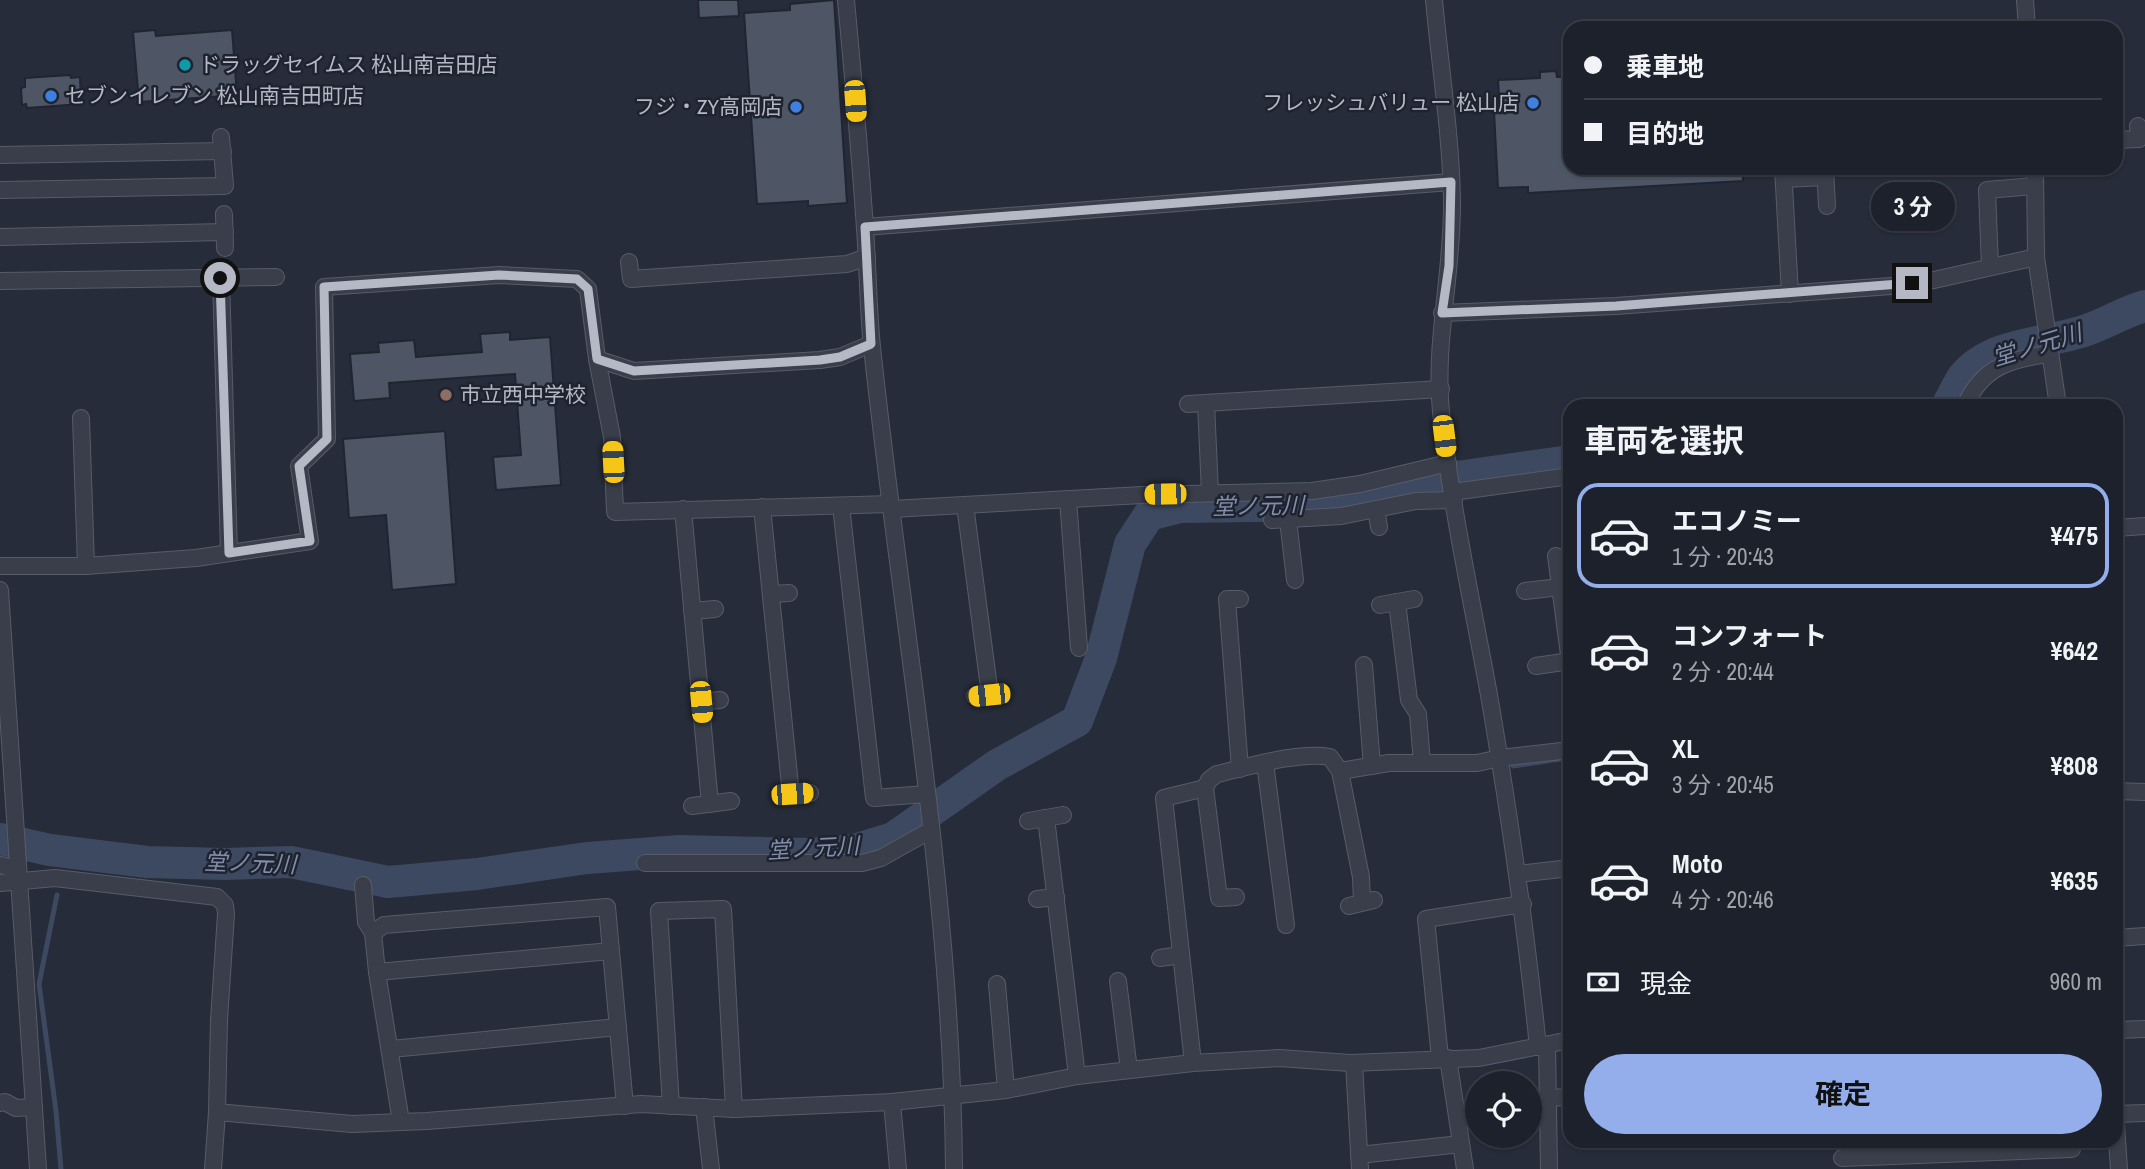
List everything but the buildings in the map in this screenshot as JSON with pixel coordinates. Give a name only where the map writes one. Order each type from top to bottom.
[{"type":"street","points":[[846,0],[865,227],[871,344],[931,830],[949,1001],[954,1095],[954,1169]]},
{"type":"street","points":[[1434,0],[1451,182],[1449,266],[1442,313],[1441,409],[1448,465],[1523,904],[1548,1098],[1549,1169]]},
{"type":"street","points":[[2025,0],[2026,21]]},
{"type":"street","points":[[2123,140],[2139,139],[2138,126]]},
{"type":"street","points":[[0,155],[55,148],[222,144],[226,186],[0,190]]},
{"type":"street","points":[[1784,175],[1790,294]]},
{"type":"street","points":[[1825,175],[1827,206]]},
{"type":"street","points":[[2035,175],[2036,257],[2057,399]]},
{"type":"street","points":[[865,227],[1451,182]]},
{"type":"street","points":[[1990,267],[1987,190],[2035,186]]},
{"type":"street","points":[[0,237],[225,240],[224,214]]},
{"type":"street","points":[[629,262],[631,279],[846,264],[867,257]]},
{"type":"street","points":[[1442,313],[1616,306],[1891,286],[1934,280],[2036,257]]},
{"type":"street","points":[[0,566],[86,566],[196,558],[310,541],[299,466],[327,439],[324,287],[499,275],[577,279],[588,289],[597,359],[612,437],[615,512],[965,505],[1210,493],[1312,491],[1337,489],[1448,465]]},
{"type":"street","points":[[0,281],[276,277]]},
{"type":"street","points":[[220,278],[229,553]]},
{"type":"street","points":[[597,359],[634,371],[820,360],[840,357],[871,344]]},
{"type":"street","points":[[1968,399],[1993,370],[2049,351]]},
{"type":"street","points":[[1188,404],[1441,389]]},
{"type":"street","points":[[1206,403],[1210,493]]},
{"type":"street","points":[[81,418],[86,566]]},
{"type":"street","points":[[1295,580],[1280,520],[1341,516],[1453,493],[1563,478]]},
{"type":"street","points":[[1068,499],[1079,648]]},
{"type":"street","points":[[965,505],[989,695],[975,696]]},
{"type":"street","points":[[841,506],[874,798],[926,794]]},
{"type":"street","points":[[762,507],[771,594],[788,698],[792,794],[810,793]]},
{"type":"street","points":[[683,509],[710,804]]},
{"type":"street","points":[[1376,509],[1379,527]]},
{"type":"street","points":[[2123,528],[2145,526]]},
{"type":"street","points":[[1556,555],[1563,610]]},
{"type":"street","points":[[1525,591],[1560,587]]},
{"type":"street","points":[[0,590],[4,708],[15,825],[38,1169]]},
{"type":"street","points":[[771,594],[789,593]]},
{"type":"street","points":[[1240,599],[1227,599],[1240,769]]},
{"type":"street","points":[[1380,605],[1414,599]]},
{"type":"street","points":[[1397,602],[1409,700],[1418,714],[1422,764]]},
{"type":"street","points":[[692,611],[715,609]]},
{"type":"street","points":[[1536,666],[1563,663]]},
{"type":"street","points":[[1364,665],[1372,766]]},
{"type":"street","points":[[701,702],[720,700]]},
{"type":"street","points":[[1340,771],[1389,763],[1476,763],[1563,751]]},
{"type":"street","points":[[1236,897],[1219,898],[1205,788],[1209,780],[1217,774],[1265,763],[1321,755],[1330,757],[1340,771],[1361,877],[1362,903]]},
{"type":"street","points":[[1265,763],[1286,925]]},
{"type":"street","points":[[1193,1063],[1164,799],[1205,788]]},
{"type":"street","points":[[2123,791],[2145,792]]},
{"type":"street","points":[[692,806],[731,802]]},
{"type":"street","points":[[1028,821],[1054,816],[1056,897],[1074,977],[1077,1076]]},
{"type":"street","points":[[645,863],[862,863],[881,858],[931,830]]},
{"type":"street","points":[[0,865],[55,878],[217,897],[225,905],[213,1169]]},
{"type":"street","points":[[1518,874],[1563,869]]},
{"type":"street","points":[[0,883],[18,871]]},
{"type":"street","points":[[363,885],[366,922],[373,933],[401,1122]]},
{"type":"street","points":[[1037,899],[1056,897]]},
{"type":"street","points":[[1465,1169],[1444,1058],[1426,919],[1523,904]]},
{"type":"street","points":[[373,933],[384,925],[607,907],[625,1106]]},
{"type":"street","points":[[671,1106],[659,911],[723,909],[734,1109]]},
{"type":"street","points":[[2123,938],[2145,936]]},
{"type":"street","points":[[377,972],[611,951]]},
{"type":"street","points":[[1160,958],[1181,955]]},
{"type":"street","points":[[1118,981],[1129,1070]]},
{"type":"street","points":[[997,984],[1006,1090]]},
{"type":"street","points":[[391,1049],[618,1027]]},
{"type":"street","points":[[2123,1030],[2145,1029]]},
{"type":"street","points":[[217,1112],[352,1124],[625,1106],[734,1109],[892,1102],[1006,1090],[1077,1076],[1193,1063],[1279,1058],[1354,1063],[1479,1058],[1563,1042]]},
{"type":"street","points":[[1354,1063],[1360,1162],[1461,1144]]},
{"type":"street","points":[[1548,1098],[1563,1097]]},
{"type":"street","points":[[0,1103],[5,1102],[16,1108],[34,1107]]},
{"type":"street","points":[[892,1102],[898,1169]]},
{"type":"street","points":[[704,1107],[710,1169]]},
{"type":"street","points":[[2123,1114],[2145,1113]]},
{"type":"street","points":[[2118,1148],[2119,1169]]},
{"type":"street","points":[[1843,1164],[2072,1149]]},
{"type":"waterway","name":"堂ノ元川","points":[[1951,399],[1963,377],[1988,357],[2003,350],[2084,331],[2145,306]]},
{"type":"waterway","name":"堂ノ元川","points":[[0,839],[50,850],[147,862],[291,862],[388,882],[477,874],[587,858],[680,851],[810,854],[854,850],[893,838],[997,765],[1077,721],[1101,658],[1130,544],[1149,515],[1180,507],[1316,505],[1436,480],[1563,462]]},
{"type":"waterway","points":[[1513,766],[1560,759]]},
{"type":"waterway","points":[[57,895],[39,984],[61,1169]]},
{"type":"place","name":"ドラッグセイムス 松山南吉田店","points":[[185,65]]},
{"type":"place","name":"セブンイレブン 松山南吉田町店","points":[[51,96]]},
{"type":"place","name":"フレッシュバリュー 松山店","points":[[1533,103]]},
{"type":"place","name":"フジ・ZY高岡店","points":[[796,107]]},
{"type":"place","name":"市立西中学校","points":[[446,395]]},
{"type":"route","points":[[220,278],[229,553],[310,541],[299,466],[327,439],[324,287],[499,275],[577,279],[588,289],[597,359],[634,371],[820,360],[840,357],[871,344],[865,227],[1451,182],[1449,266],[1442,313],[1616,306],[1912,283]]}]
